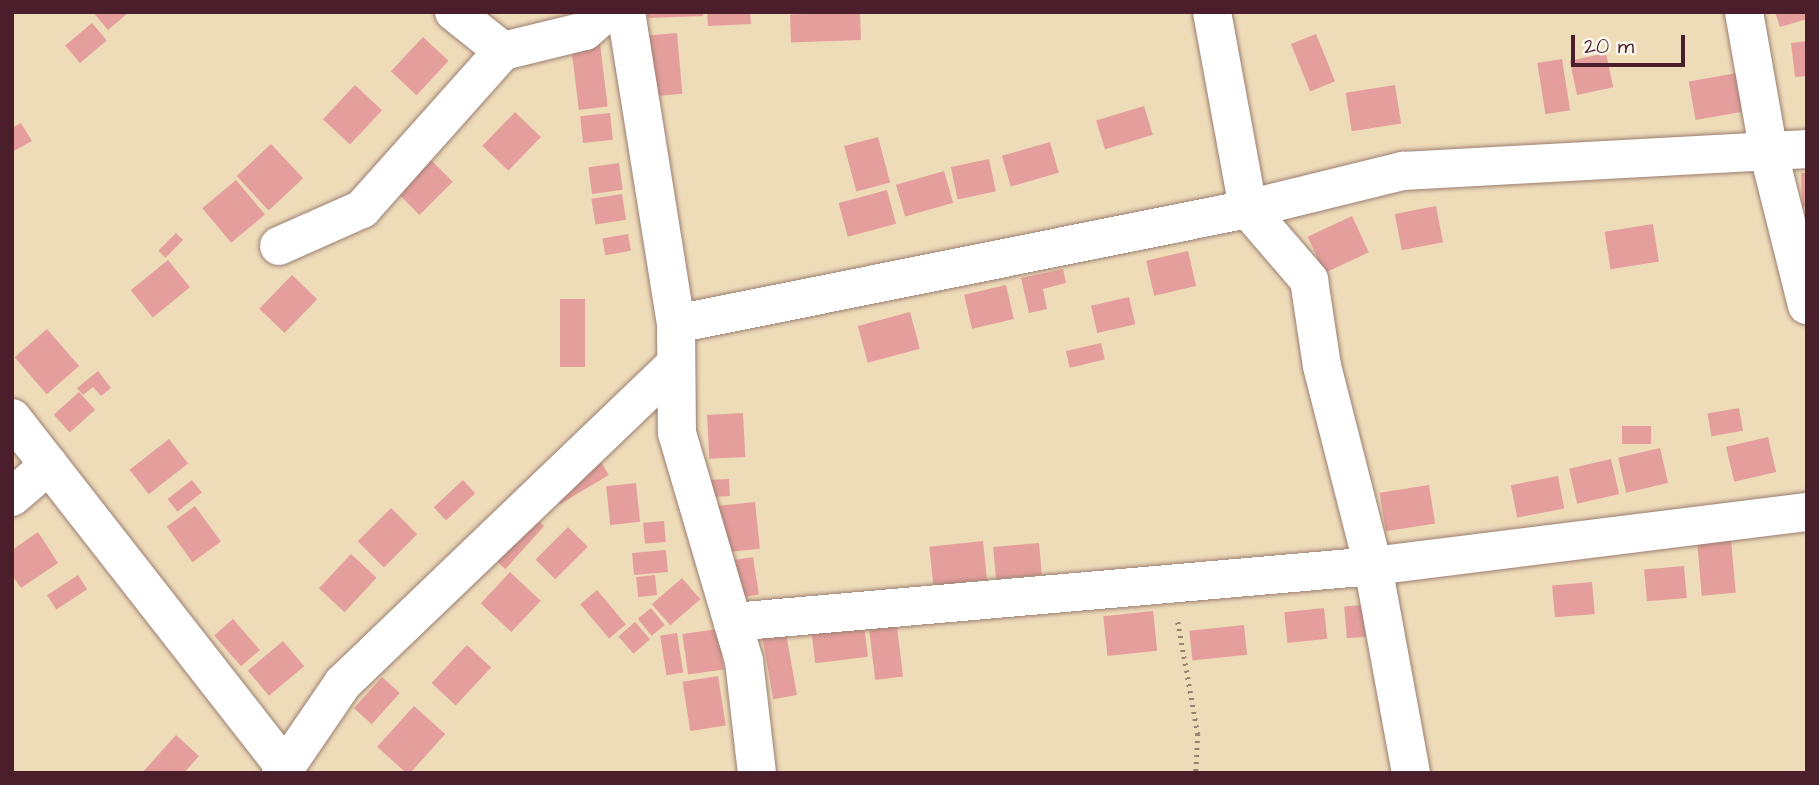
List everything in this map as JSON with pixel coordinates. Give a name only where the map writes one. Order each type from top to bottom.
[{"type":"street","points":[[454,12],[503,51]]},
{"type":"street","points":[[279,246],[362,209],[503,51],[586,32],[607,12]]},
{"type":"street","points":[[626,12],[676,324],[673,366],[677,433],[744,662],[757,773]]},
{"type":"street","points":[[1212,12],[1248,209],[1309,280],[1322,366],[1373,566],[1411,773]]},
{"type":"street","points":[[1744,12],[1769,154],[1807,305]]},
{"type":"street","points":[[676,324],[1248,209],[1404,171],[1769,154],[1807,149]]},
{"type":"street","points":[[12,418],[284,771],[343,683],[673,366]]},
{"type":"street","points":[[12,497],[49,465]]},
{"type":"street","points":[[733,622],[1027,594],[1175,586],[1373,566],[1807,512]]},
{"type":"path","points":[[1175,586],[1182,662],[1198,734],[1196,773]]},
{"type":"building","points":[[93,12],[129,12],[108,30]]},
{"type":"building","points":[[647,12],[703,12],[703,16],[648,18]]},
{"type":"building","points":[[707,12],[750,12],[751,24],[708,26]]},
{"type":"building","points":[[860,12],[861,40],[791,42],[790,14]]},
{"type":"building","points":[[1775,12],[1807,12],[1807,19],[1780,27]]},
{"type":"building","points":[[92,23],[107,41],[80,63],[65,45]]},
{"type":"building","points":[[677,33],[682,94],[651,96],[646,36]]},
{"type":"building","points":[[1316,34],[1335,81],[1310,91],[1291,44]]},
{"type":"building","points":[[423,37],[449,61],[417,95],[391,71]]},
{"type":"building","points":[[1807,41],[1807,76],[1795,77],[1791,43]]},
{"type":"building","points":[[600,44],[608,107],[579,110],[571,48]]},
{"type":"building","points":[[1606,53],[1613,87],[1577,95],[1570,61]]},
{"type":"building","points":[[1562,59],[1570,110],[1545,114],[1537,63]]},
{"type":"building","points":[[1737,73],[1744,111],[1696,120],[1689,82]]},
{"type":"building","points":[[355,85],[382,110],[350,145],[323,119]]},
{"type":"building","points":[[1395,85],[1401,124],[1352,131],[1346,93]]},
{"type":"building","points":[[1144,106],[1153,135],[1105,149],[1096,121]]},
{"type":"building","points":[[515,112],[541,137],[508,171],[482,146]]},
{"type":"building","points":[[610,113],[613,140],[583,143],[580,116]]},
{"type":"building","points":[[21,123],[32,141],[12,152],[12,128]]},
{"type":"building","points":[[878,137],[890,182],[856,191],[844,146]]},
{"type":"building","points":[[1050,142],[1059,173],[1011,187],[1002,156]]},
{"type":"building","points":[[271,144],[303,178],[269,210],[237,176]]},
{"type":"building","points":[[428,157],[453,182],[420,215],[395,190]]},
{"type":"building","points":[[989,159],[996,191],[958,199],[951,167]]},
{"type":"building","points":[[619,163],[623,190],[592,194],[588,167]]},
{"type":"building","points":[[944,171],[953,203],[905,217],[896,185]]},
{"type":"building","points":[[1801,173],[1807,173],[1807,207],[1802,207]]},
{"type":"building","points":[[236,180],[265,214],[231,243],[202,208]]},
{"type":"building","points":[[887,190],[896,224],[848,237],[839,203]]},
{"type":"building","points":[[622,194],[626,220],[595,225],[591,199]]},
{"type":"building","points":[[1436,206],[1443,242],[1402,250],[1395,214]]},
{"type":"building","points":[[1352,216],[1369,252],[1324,273],[1308,237]]},
{"type":"building","points":[[1653,224],[1659,262],[1611,269],[1605,232]]},
{"type":"building","points":[[176,233],[183,240],[165,258],[158,251]]},
{"type":"building","points":[[628,234],[631,251],[605,255],[602,239]]},
{"type":"building","points":[[1188,251],[1196,286],[1154,296],[1146,261]]},
{"type":"building","points":[[168,260],[190,287],[153,317],[131,290]]},
{"type":"building","points":[[1063,269],[1066,283],[1043,289],[1047,309],[1029,313],[1021,278]]},
{"type":"building","points":[[292,275],[317,299],[285,333],[259,309]]},
{"type":"building","points":[[1006,285],[1014,319],[972,329],[964,295]]},
{"type":"building","points":[[1129,297],[1135,324],[1097,333],[1091,306]]},
{"type":"building","points":[[560,299],[585,299],[585,367],[560,367]]},
{"type":"building","points":[[910,312],[920,349],[868,363],[858,326]]},
{"type":"building","points":[[47,329],[79,366],[47,394],[15,357]]},
{"type":"building","points":[[1101,343],[1105,360],[1070,368],[1066,351]]},
{"type":"building","points":[[98,371],[111,388],[101,396],[93,387],[83,395],[77,388]]},
{"type":"building","points":[[79,392],[95,410],[70,433],[54,415]]},
{"type":"building","points":[[1739,408],[1743,431],[1711,436],[1707,414]]},
{"type":"building","points":[[743,413],[745,457],[709,459],[707,415]]},
{"type":"building","points":[[1622,426],[1651,426],[1651,444],[1622,444]]},
{"type":"building","points":[[1768,437],[1776,472],[1734,482],[1726,447]]},
{"type":"building","points":[[169,439],[188,463],[149,494],[130,470]]},
{"type":"building","points":[[1660,448],[1668,483],[1626,493],[1618,458]]},
{"type":"building","points":[[598,457],[609,475],[560,504],[549,486]]},
{"type":"building","points":[[1611,459],[1619,494],[1577,504],[1569,469]]},
{"type":"building","points":[[1558,476],[1564,508],[1517,518],[1511,485]]},
{"type":"building","points":[[729,479],[730,496],[710,497],[709,480]]},
{"type":"building","points":[[192,480],[202,493],[177,512],[168,499]]},
{"type":"building","points":[[463,480],[475,493],[446,520],[434,507]]},
{"type":"building","points":[[636,483],[640,522],[610,525],[606,486]]},
{"type":"building","points":[[1429,485],[1435,524],[1386,531],[1380,493]]},
{"type":"building","points":[[755,502],[760,549],[721,553],[716,506]]},
{"type":"building","points":[[195,506],[221,542],[193,562],[167,527]]},
{"type":"building","points":[[391,508],[417,534],[384,567],[358,541]]},
{"type":"building","points":[[533,516],[544,526],[505,569],[494,559]]},
{"type":"building","points":[[664,521],[666,542],[645,544],[643,523]]},
{"type":"building","points":[[568,527],[588,547],[555,579],[535,560]]},
{"type":"building","points":[[38,532],[58,563],[21,588],[12,575],[12,550]]},
{"type":"building","points":[[1731,539],[1736,593],[1702,596],[1697,542]]},
{"type":"building","points":[[983,541],[987,580],[933,585],[929,547]]},
{"type":"building","points":[[1039,543],[1042,575],[996,579],[993,547]]},
{"type":"building","points":[[666,550],[668,572],[634,575],[632,553]]},
{"type":"building","points":[[351,554],[377,578],[345,612],[319,588]]},
{"type":"building","points":[[753,557],[759,595],[734,598],[728,561]]},
{"type":"building","points":[[1684,566],[1687,598],[1647,601],[1644,569]]},
{"type":"building","points":[[510,572],[541,601],[511,632],[481,603]]},
{"type":"building","points":[[78,575],[87,589],[56,609],[47,595]]},
{"type":"building","points":[[655,575],[657,595],[638,597],[636,577]]},
{"type":"building","points":[[682,578],[700,599],[670,625],[652,604]]},
{"type":"building","points":[[1592,582],[1595,614],[1555,617],[1552,585]]},
{"type":"building","points":[[597,590],[626,624],[609,639],[580,604]]},
{"type":"building","points":[[1384,603],[1387,635],[1347,638],[1344,606]]},
{"type":"building","points":[[651,608],[665,625],[652,636],[638,619]]},
{"type":"building","points":[[1324,608],[1327,639],[1287,643],[1284,612]]},
{"type":"building","points":[[1153,611],[1157,651],[1107,656],[1103,616]]},
{"type":"building","points":[[233,619],[260,650],[241,666],[214,635]]},
{"type":"building","points":[[896,619],[903,677],[875,680],[868,622]]},
{"type":"building","points":[[635,622],[650,639],[633,654],[618,636]]},
{"type":"building","points":[[864,625],[868,657],[815,663],[811,631]]},
{"type":"building","points":[[1244,625],[1247,655],[1192,661],[1189,631]]},
{"type":"building","points":[[718,629],[724,670],[688,675],[682,634]]},
{"type":"building","points":[[677,633],[683,673],[666,675],[660,636]]},
{"type":"building","points":[[786,633],[797,695],[773,699],[762,637]]},
{"type":"building","points":[[283,641],[304,666],[269,696],[248,671]]},
{"type":"building","points":[[467,645],[491,668],[456,706],[432,683]]},
{"type":"building","points":[[718,676],[726,725],[690,731],[682,682]]},
{"type":"building","points":[[382,677],[400,693],[372,724],[354,708]]},
{"type":"building","points":[[414,706],[445,734],[410,773],[406,773],[377,747]]},
{"type":"building","points":[[176,735],[199,756],[184,773],[142,773]]}]
